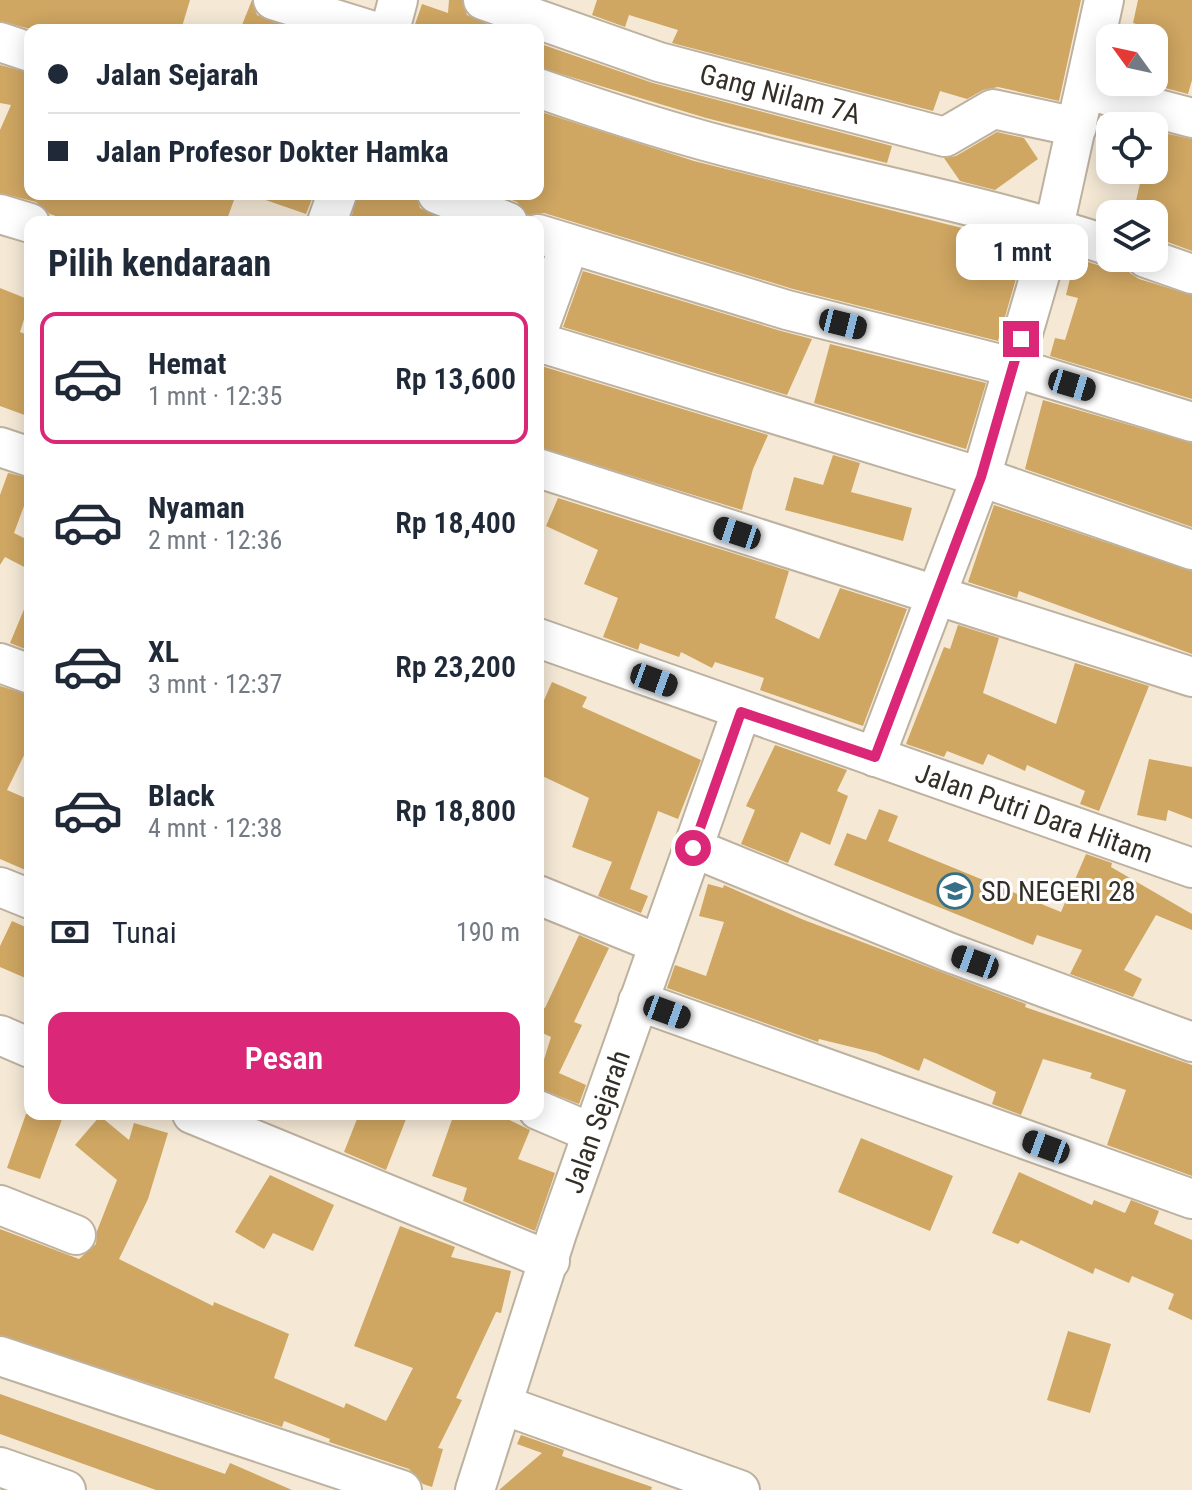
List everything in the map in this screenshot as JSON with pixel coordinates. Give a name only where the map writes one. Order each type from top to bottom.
[{"type":"street","points":[[273,0],[351,24]]},
{"type":"street","points":[[392,24],[398,0]]},
{"type":"street","name":"Gang Nilam 7A","points":[[483,0],[659,62],[945,137],[993,109],[1077,127]]},
{"type":"street","points":[[875,757],[981,477],[1054,227],[1104,0]]},
{"type":"street","points":[[0,42],[24,50]]},
{"type":"street","points":[[544,90],[626,118],[753,154],[1054,227],[1096,241]]},
{"type":"street","points":[[1086,90],[1192,118]]},
{"type":"street","points":[[452,200],[493,216]]},
{"type":"street","points":[[0,214],[24,221]]},
{"type":"street","points":[[544,295],[553,240],[787,310],[1012,367],[1192,422]]},
{"type":"street","points":[[1168,266],[1192,274]]},
{"type":"street","points":[[544,344],[981,477],[1192,550]]},
{"type":"street","points":[[0,447],[24,455]]},
{"type":"street","points":[[544,470],[1192,677]]},
{"type":"street","name":"Jalan Putri Dara Hitam","points":[[544,640],[741,712],[1192,868]]},
{"type":"street","points":[[0,663],[24,672]]},
{"type":"street","name":"Jalan Sejarah","points":[[475,1490],[592,1133],[741,712]]},
{"type":"street","points":[[693,848],[948,952],[1192,1042]]},
{"type":"street","points":[[0,887],[24,897]]},
{"type":"street","points":[[544,897],[659,944]]},
{"type":"street","points":[[638,1001],[1192,1199]]},
{"type":"street","points":[[0,1035],[24,1045]]},
{"type":"street","points":[[544,1113],[592,1133]]},
{"type":"street","points":[[207,1120],[550,1261]]},
{"type":"street","points":[[0,1205],[76,1235]]},
{"type":"street","points":[[0,1356],[402,1490]]},
{"type":"street","points":[[503,1405],[740,1490]]},
{"type":"street","points":[[0,1467],[66,1490]]},
{"type":"building","points":[[0,0],[190,0],[183,24],[24,24],[24,27],[0,21]]},
{"type":"building","points":[[252,0],[257,15],[280,24],[242,24]]},
{"type":"building","points":[[449,0],[462,0],[467,15],[488,24],[415,24],[422,4],[448,13]]},
{"type":"building","points":[[597,0],[1081,0],[1059,101],[998,87],[983,90],[967,99],[940,91],[933,111],[672,43],[678,30],[629,15],[625,27],[592,15]]},
{"type":"building","points":[[1138,0],[1192,0],[1192,80],[1188,94],[1168,89],[1168,24],[1133,23]]},
{"type":"building","points":[[544,45],[653,83],[892,146],[887,163],[706,118],[544,69]]},
{"type":"building","points":[[0,65],[24,71],[24,199],[0,193],[0,130],[11,105],[0,103]]},
{"type":"building","points":[[544,113],[694,161],[1026,244],[998,341],[793,289],[544,213],[528,215],[512,200],[544,200]]},
{"type":"building","points":[[997,132],[1024,138],[1038,159],[995,190],[960,181],[944,158],[956,156]]},
{"type":"building","points":[[1168,134],[1192,139],[1192,251],[1168,242],[1168,200],[1136,200],[1140,184],[1168,184]]},
{"type":"building","points":[[28,200],[234,200],[228,216],[56,216]]},
{"type":"building","points":[[266,200],[312,200],[306,214]]},
{"type":"building","points":[[356,200],[418,200],[420,208],[436,216],[352,216]]},
{"type":"building","points":[[1075,258],[1096,265],[1096,272],[1130,272],[1139,279],[1192,295],[1192,399],[1050,356],[1055,338],[1065,340],[1078,298],[1066,295]]},
{"type":"building","points":[[583,271],[812,339],[787,395],[563,327]]},
{"type":"building","points":[[0,288],[24,298],[24,319],[20,332],[24,334],[24,415],[0,406]]},
{"type":"building","points":[[830,344],[986,383],[966,449],[814,403]]},
{"type":"building","points":[[544,367],[768,435],[753,469],[742,510],[544,449]]},
{"type":"building","points":[[1043,400],[1192,443],[1192,527],[1025,469]]},
{"type":"building","points":[[833,455],[860,463],[851,492],[912,508],[903,541],[785,510],[794,477],[823,485]]},
{"type":"building","points":[[8,473],[24,477],[24,506],[14,533],[24,538],[24,567],[5,557],[0,565],[0,495]]},
{"type":"building","points":[[558,498],[789,571],[775,618],[819,639],[840,588],[907,609],[863,726],[760,690],[764,678],[715,662],[712,668],[681,652],[679,657],[640,643],[638,650],[603,637],[618,598],[584,584],[598,550],[546,526]]},
{"type":"building","points":[[994,505],[1192,571],[1192,654],[1019,591],[1017,598],[968,582]]},
{"type":"building","points":[[24,609],[24,649],[10,643]]},
{"type":"building","points":[[958,625],[999,638],[983,693],[1056,724],[1075,663],[1149,686],[1099,811],[1080,804],[1085,791],[1027,765],[1025,771],[988,754],[983,765],[947,751],[944,757],[906,744],[944,647],[950,649]]},
{"type":"building","points":[[552,682],[587,697],[582,707],[701,760],[678,819],[658,811],[630,889],[648,896],[641,913],[598,896],[612,862],[572,847],[589,798],[544,777],[544,700]]},
{"type":"building","points":[[0,686],[24,693],[24,755],[7,790],[24,797],[24,869],[0,859]]},
{"type":"building","points":[[775,745],[847,770],[837,791],[848,796],[830,845],[801,832],[788,863],[741,844],[755,810],[746,806]]},
{"type":"building","points":[[1149,759],[1192,767],[1192,819],[1168,810],[1166,821],[1137,815]]},
{"type":"building","points":[[879,809],[898,816],[888,841],[1061,912],[1086,854],[1112,863],[1111,867],[1192,914],[1192,930],[1156,915],[1124,970],[1142,979],[1133,997],[1070,974],[1082,950],[1037,935],[1033,945],[834,865],[847,833],[866,840]]},
{"type":"building","points":[[708,884],[723,888],[724,885],[804,920],[1026,1004],[1025,1007],[1192,1065],[1192,1176],[1107,1145],[1126,1090],[1090,1078],[1092,1073],[1043,1059],[1021,1115],[992,1104],[996,1092],[924,1058],[919,1071],[876,1053],[819,1039],[818,1042],[667,988],[675,965],[706,976],[724,922],[699,916]]},
{"type":"building","points":[[12,921],[24,926],[24,977],[0,967],[0,946]]},
{"type":"building","points":[[579,935],[609,948],[574,1022],[582,1025],[559,1073],[586,1085],[579,1104],[544,1090],[544,1060],[551,1037],[544,1034],[545,1008]]},
{"type":"building","points":[[24,1120],[62,1120],[40,1179],[7,1168]]},
{"type":"building","points":[[97,1120],[105,1120],[129,1140],[134,1123],[168,1133],[148,1199],[119,1259],[213,1306],[214,1302],[289,1334],[274,1378],[344,1408],[346,1403],[386,1421],[413,1368],[354,1346],[400,1226],[455,1247],[451,1257],[511,1271],[501,1313],[496,1312],[456,1398],[462,1400],[438,1448],[443,1449],[432,1487],[423,1484],[409,1469],[329,1442],[330,1439],[284,1421],[282,1427],[0,1335],[0,1229],[79,1259],[96,1244],[97,1231],[117,1180],[75,1145]]},
{"type":"building","points":[[357,1120],[406,1120],[386,1170],[344,1152]]},
{"type":"building","points":[[452,1120],[509,1120],[530,1130],[518,1159],[555,1173],[535,1231],[463,1201],[467,1188],[432,1176]]},
{"type":"building","points":[[861,1138],[953,1176],[930,1231],[838,1192]]},
{"type":"building","points":[[1019,1172],[1092,1205],[1094,1200],[1125,1213],[1131,1200],[1159,1211],[1154,1224],[1192,1240],[1192,1320],[1168,1309],[1174,1294],[1132,1276],[1129,1283],[1095,1268],[1093,1274],[1021,1240],[1018,1244],[992,1233]]},
{"type":"building","points":[[270,1175],[334,1205],[313,1251],[273,1233],[264,1249],[235,1232]]},
{"type":"building","points":[[1068,1331],[1111,1344],[1090,1413],[1047,1400]]},
{"type":"building","points":[[0,1394],[225,1474],[230,1463],[292,1490],[156,1490],[0,1434]]},
{"type":"building","points":[[521,1435],[564,1450],[562,1456],[652,1487],[651,1490],[499,1490],[542,1453],[517,1444]]},
{"type":"place","name":"SD NEGERI 28","points":[[955,891]]},
{"type":"route","points":[[693,848],[741,712],[875,757],[981,477],[1021,339]]}]
